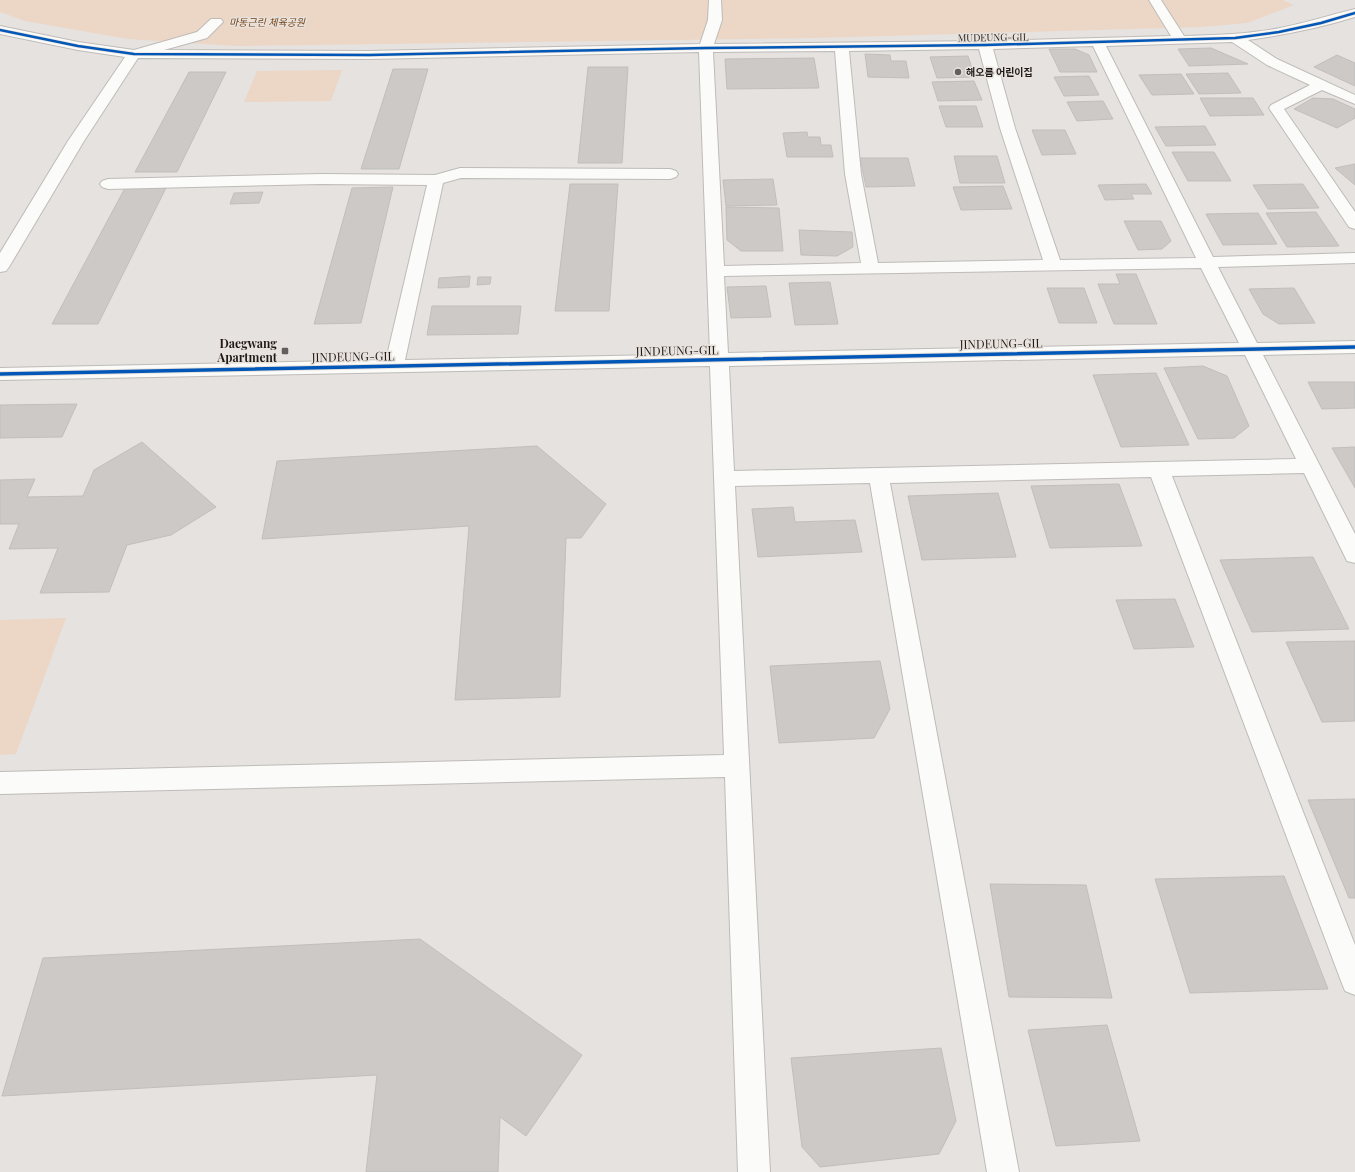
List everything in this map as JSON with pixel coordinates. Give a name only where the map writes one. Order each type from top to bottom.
[{"type":"street","points":[[715,0],[715,20],[706,48],[754,1172]]},
{"type":"street","points":[[1155,0],[1180,40]]},
{"type":"street","name":"MUDEUNG-GIL","points":[[0,30],[78,46],[134,54],[369,55],[706,48],[842,48],[1098,43],[1235,38],[1279,32],[1321,23],[1355,13]]},
{"type":"street","points":[[0,267],[76,140],[134,54],[202,35],[216,22]]},
{"type":"street","points":[[1235,38],[1272,62],[1355,100]]},
{"type":"street","points":[[1098,43],[1146,142],[1355,556]]},
{"type":"street","points":[[985,45],[1020,169],[1053,265]]},
{"type":"street","points":[[842,48],[853,174],[870,268]]},
{"type":"street","points":[[1321,85],[1276,108],[1355,224]]},
{"type":"street","points":[[108,184],[321,179],[436,180],[460,173],[670,174]]},
{"type":"street","points":[[394,366],[436,180]]},
{"type":"street","points":[[715,271],[1294,261],[1355,258]]},
{"type":"street","name":"JINDEUNG-GIL","points":[[0,374],[1355,347]]},
{"type":"street","points":[[724,479],[1309,466]]},
{"type":"street","points":[[1159,470],[1355,981]]},
{"type":"street","points":[[879,476],[1003,1172]]},
{"type":"street","points":[[0,783],[736,766]]},
{"type":"green space","name":"마동근린 체육공원","points":[[0,0],[1283,0],[1294,5],[1247,23],[1201,27],[813,38],[235,46],[128,39],[25,21],[0,12]]},
{"type":"green space","points":[[342,70],[331,101],[244,102],[257,71]]},
{"type":"green space","points":[[66,618],[16,754],[0,755],[0,620]]},
{"type":"building","points":[[1211,48],[1248,64],[1189,66],[1178,49]]},
{"type":"building","points":[[1049,49],[1075,49],[1089,55],[1097,72],[1060,72]]},
{"type":"building","points":[[865,54],[890,55],[891,61],[906,61],[909,78],[868,77]]},
{"type":"building","points":[[1337,55],[1355,63],[1355,86],[1314,67]]},
{"type":"building","points":[[968,56],[975,77],[937,78],[930,57]]},
{"type":"building","points":[[814,58],[819,88],[727,89],[725,59]]},
{"type":"building","points":[[588,67],[628,67],[622,163],[578,163]]},
{"type":"building","points":[[393,69],[428,69],[399,169],[361,169]]},
{"type":"building","points":[[189,72],[226,72],[177,172],[135,172]]},
{"type":"building","points":[[1228,73],[1241,93],[1199,94],[1186,74]]},
{"type":"building","points":[[1181,74],[1194,94],[1152,95],[1139,75]]},
{"type":"building","points":[[1089,76],[1099,95],[1064,96],[1054,77]]},
{"type":"building","points":[[974,81],[982,100],[938,101],[932,82]]},
{"type":"building","points":[[1200,98],[1253,98],[1264,115],[1210,116]]},
{"type":"building","points":[[1313,98],[1333,99],[1355,109],[1355,118],[1337,128],[1294,109]]},
{"type":"building","points":[[1103,101],[1113,119],[1077,121],[1067,102]]},
{"type":"building","points":[[939,106],[976,106],[983,127],[946,127]]},
{"type":"building","points":[[1205,126],[1216,145],[1166,146],[1155,127]]},
{"type":"building","points":[[1032,130],[1065,130],[1076,154],[1042,155]]},
{"type":"building","points":[[807,132],[808,137],[820,137],[821,145],[831,145],[833,157],[787,157],[783,133]]},
{"type":"building","points":[[1172,152],[1214,152],[1231,181],[1188,181]]},
{"type":"building","points":[[954,156],[997,156],[1005,183],[960,183]]},
{"type":"building","points":[[860,158],[908,158],[915,186],[866,187]]},
{"type":"building","points":[[1355,164],[1355,185],[1335,168]]},
{"type":"building","points":[[773,179],[777,205],[726,206],[723,180]]},
{"type":"building","points":[[570,184],[618,184],[609,311],[555,311]]},
{"type":"building","points":[[1146,184],[1152,194],[1131,194],[1134,199],[1105,200],[1098,185]]},
{"type":"building","points":[[1303,184],[1319,208],[1268,209],[1253,185]]},
{"type":"building","points":[[1003,186],[1012,209],[961,210],[953,187]]},
{"type":"building","points":[[393,187],[361,323],[314,324],[352,188]]},
{"type":"building","points":[[125,188],[166,188],[98,324],[52,324]]},
{"type":"building","points":[[263,192],[259,203],[230,204],[234,193]]},
{"type":"building","points":[[726,207],[779,208],[783,251],[741,251],[727,240]]},
{"type":"building","points":[[1316,212],[1339,246],[1287,247],[1266,213]]},
{"type":"building","points":[[1258,213],[1277,244],[1223,245],[1206,214]]},
{"type":"building","points":[[1124,221],[1161,221],[1171,241],[1162,249],[1138,250]]},
{"type":"building","points":[[799,230],[852,232],[853,247],[837,256],[801,255]]},
{"type":"building","points":[[1116,274],[1136,274],[1157,324],[1114,324],[1098,284],[1120,284]]},
{"type":"building","points":[[470,276],[469,287],[438,288],[439,278]]},
{"type":"building","points":[[478,277],[491,277],[490,284],[477,285]]},
{"type":"building","points":[[830,282],[838,324],[795,325],[789,283]]},
{"type":"building","points":[[766,286],[771,317],[731,318],[727,287]]},
{"type":"building","points":[[1047,288],[1084,288],[1097,323],[1059,323]]},
{"type":"building","points":[[1294,288],[1315,323],[1279,324],[1263,314],[1249,289]]},
{"type":"building","points":[[432,306],[521,306],[518,334],[427,335]]},
{"type":"building","points":[[1203,366],[1227,376],[1249,426],[1234,438],[1198,439],[1164,368]]},
{"type":"building","points":[[1156,373],[1189,445],[1121,447],[1093,375]]},
{"type":"building","points":[[1308,382],[1355,382],[1355,408],[1322,409]]},
{"type":"building","points":[[77,404],[62,437],[0,438],[0,405]]},
{"type":"building","points":[[142,442],[216,507],[171,535],[127,545],[109,592],[40,593],[58,548],[9,549],[19,524],[0,524],[0,480],[35,479],[27,497],[83,496],[94,470]]},
{"type":"building","points":[[537,446],[606,504],[581,538],[566,538],[560,697],[455,700],[469,526],[262,539],[277,461]]},
{"type":"building","points":[[1355,447],[1355,488],[1332,448]]},
{"type":"building","points":[[1119,484],[1142,546],[1050,548],[1031,486]]},
{"type":"building","points":[[998,493],[1016,557],[922,560],[908,496]]},
{"type":"building","points":[[793,507],[795,522],[855,520],[862,552],[758,557],[752,509]]},
{"type":"building","points":[[1313,557],[1349,629],[1252,632],[1220,560]]},
{"type":"building","points":[[1175,599],[1194,647],[1134,649],[1116,600]]},
{"type":"building","points":[[1355,641],[1355,721],[1322,722],[1286,642]]},
{"type":"building","points":[[880,661],[890,709],[874,738],[779,743],[770,666]]},
{"type":"building","points":[[1355,799],[1355,898],[1349,898],[1308,800]]},
{"type":"building","points":[[1284,876],[1328,989],[1190,993],[1155,879]]},
{"type":"building","points":[[990,884],[1086,885],[1112,998],[1009,997]]},
{"type":"building","points":[[420,939],[582,1055],[526,1136],[500,1117],[498,1172],[366,1172],[377,1075],[2,1096],[43,958]]},
{"type":"building","points":[[1107,1025],[1140,1141],[1056,1146],[1028,1030]]},
{"type":"building","points":[[941,1048],[956,1121],[939,1154],[820,1167],[802,1147],[791,1058]]},
{"type":"cycle path","points":[[0,30],[78,46],[134,54],[369,55],[706,48],[985,45],[1235,38],[1279,32],[1321,23],[1355,13]]},
{"type":"cycle path","points":[[0,374],[1355,347]]},
{"type":"place","name":"해오름 어린이집","points":[[958,72]]},
{"type":"place","name":"Daegwang Apartment","points":[[285,351]]}]
